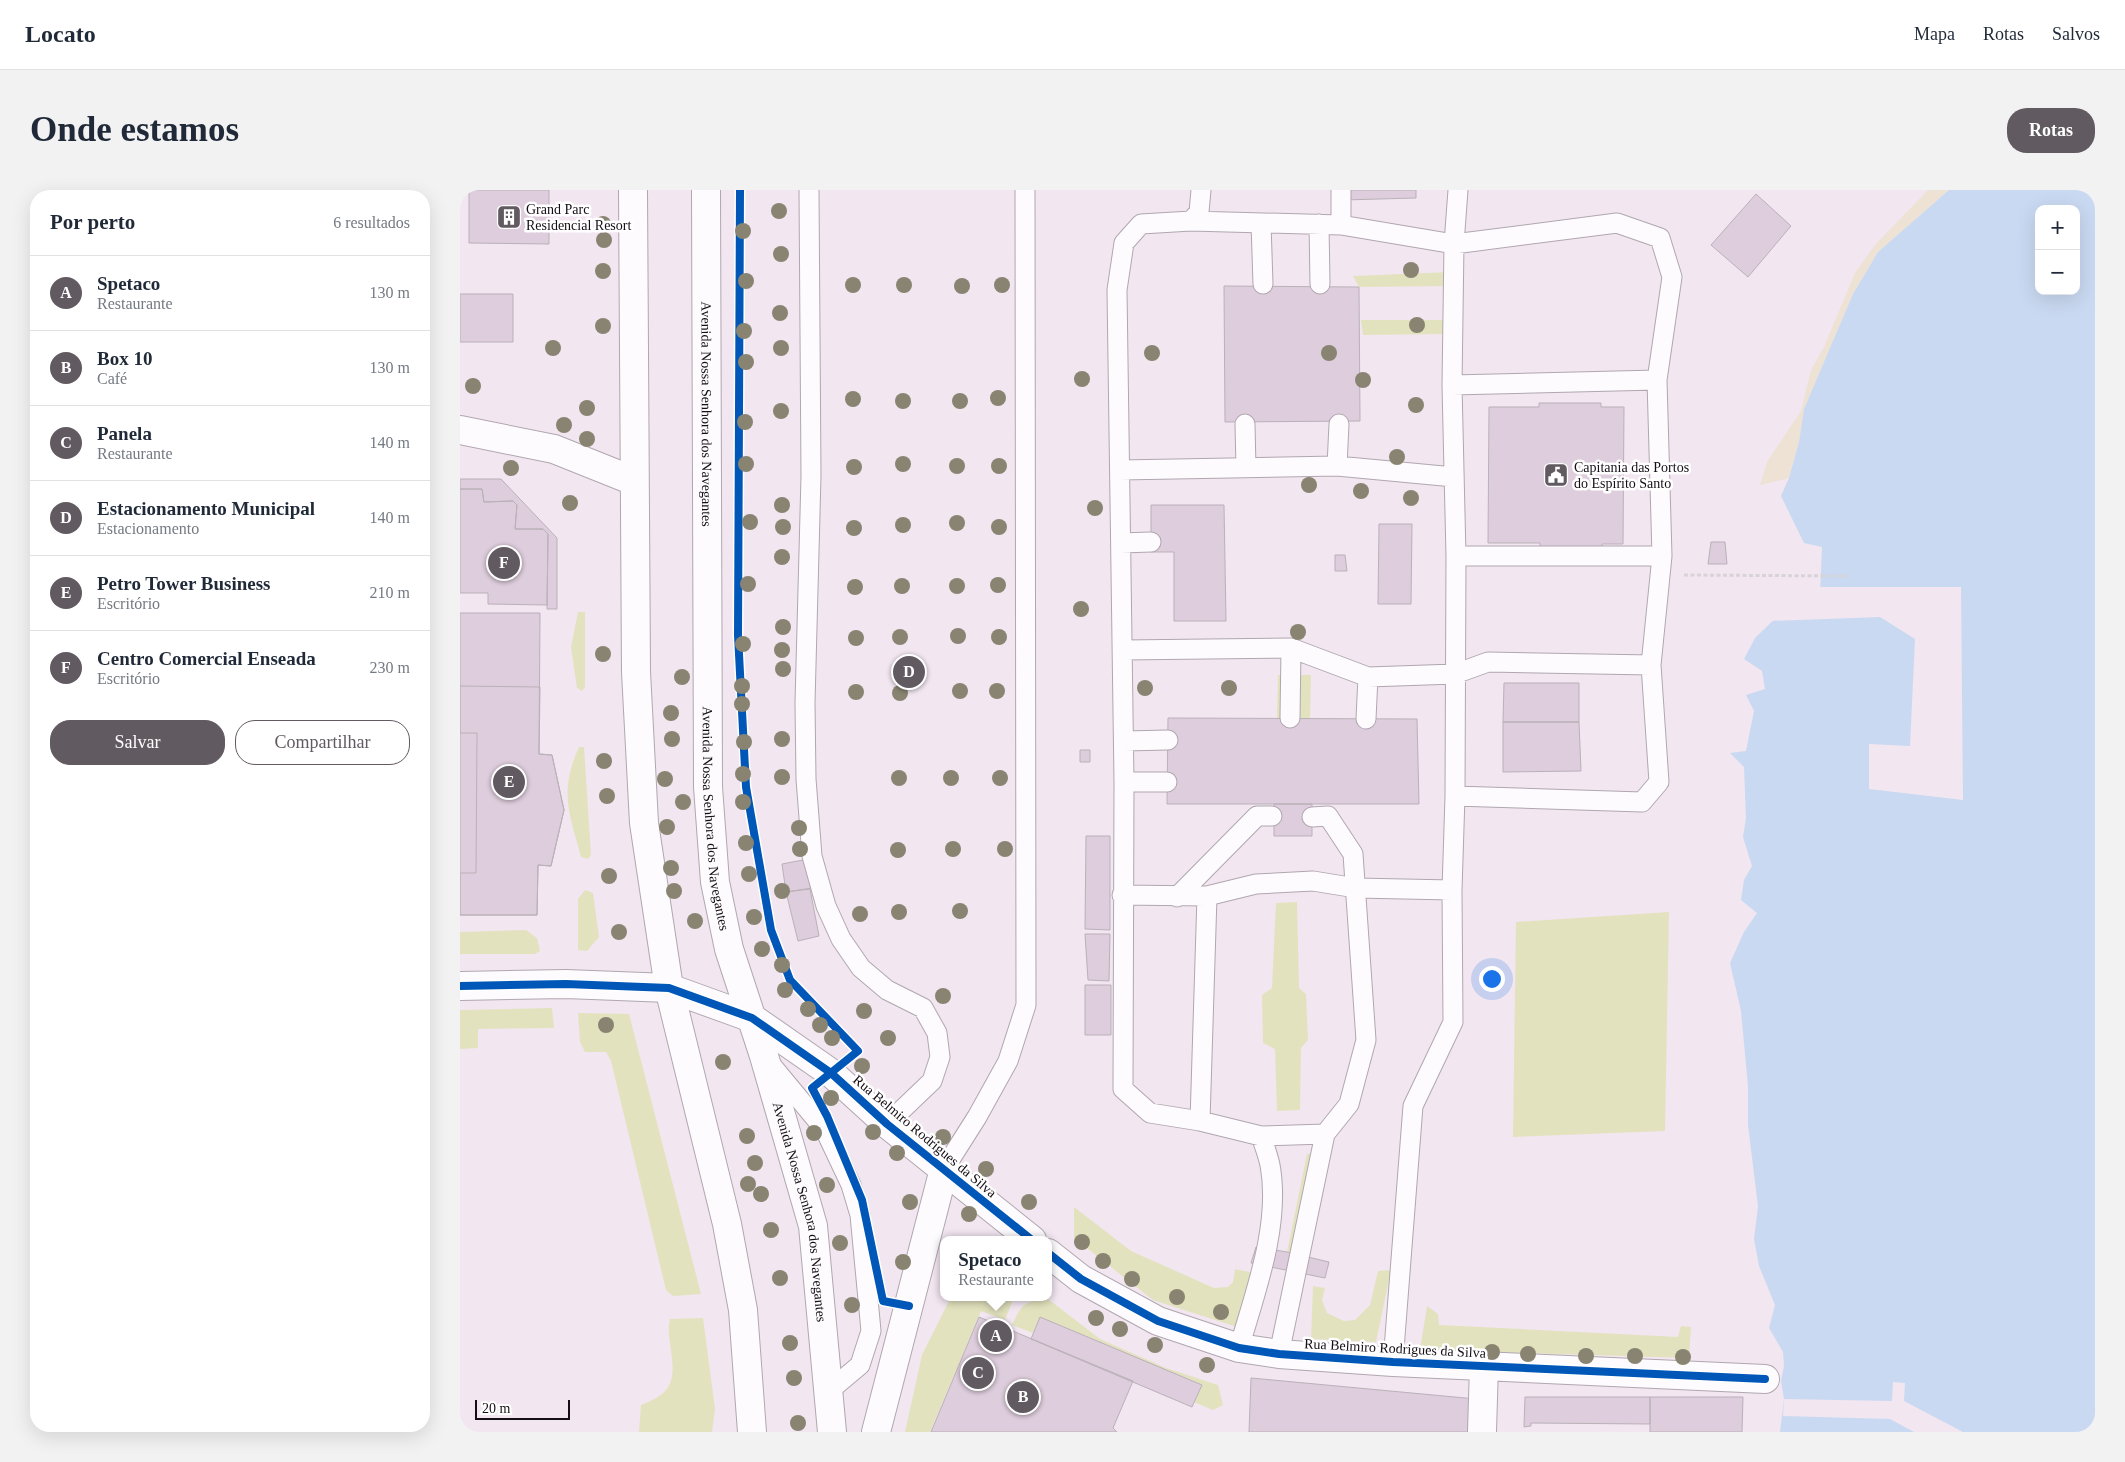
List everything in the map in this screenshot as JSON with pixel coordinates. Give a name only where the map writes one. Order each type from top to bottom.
[{"type":"main road","points":[[633,190],[636,672],[644,823],[669,988],[727,1224],[743,1310],[752,1432]]},
{"type":"main road","name":"Avenida Nossa Senhora dos Navegantes","points":[[706,190],[708,787],[714,882],[729,948],[764,1056],[813,1226],[832,1432]]},
{"type":"main road","points":[[460,430],[554,450],[634,481]]},
{"type":"main road","name":"Rua Belmiro Rodrigues da Silva","points":[[460,986],[566,984],[669,988],[752,1018],[831,1073],[887,1124],[1027,1236]]},
{"type":"main road","points":[[876,1432],[944,1169]]},
{"type":"main road","name":"Rua Belmiro Rodrigues da Silva","points":[[1052,1255],[1081,1279],[1158,1321],[1239,1348],[1279,1354],[1393,1362],[1765,1379]]},
{"type":"main road","points":[[1482,1432],[1484,1365]]},
{"type":"lane","points":[[809,190],[811,476],[805,703],[806,779],[812,856],[826,906],[841,939],[861,968],[887,990],[922,1008],[937,1033],[940,1056],[932,1081],[887,1124]]},
{"type":"lane","points":[[944,1169],[1008,1061],[1026,1005],[1025,190]]},
{"type":"lane","points":[[1191,221],[1199,212],[1202,190]]},
{"type":"lane","points":[[1341,190],[1341,225]]},
{"type":"lane","name":"Rua Belmiro Rodrigues da Silva","points":[[1393,1362],[1413,1106],[1453,1022],[1452,890],[1455,796],[1456,556],[1452,385],[1454,244],[1458,190]]},
{"type":"lane","points":[[1325,1134],[1261,1136],[1200,1121],[1150,1113],[1123,1089],[1122,895],[1124,741],[1118,290],[1124,243],[1141,224],[1191,221],[1341,225],[1454,244],[1617,223],[1660,238],[1672,277],[1657,380],[1662,556],[1651,665],[1659,782],[1642,802],[1455,796]]},
{"type":"lane","points":[[1261,223],[1263,284]]},
{"type":"lane","points":[[1319,224],[1320,284]]},
{"type":"lane","points":[[1452,385],[1657,380]]},
{"type":"lane","points":[[1245,424],[1246,468]]},
{"type":"lane","points":[[1337,466],[1339,424]]},
{"type":"lane","points":[[1120,470],[1337,466],[1454,477]]},
{"type":"lane","points":[[1121,543],[1150,542]]},
{"type":"lane","points":[[1456,556],[1662,556]]},
{"type":"lane","points":[[1123,650],[1291,648],[1368,677],[1455,674],[1488,662],[1651,665]]},
{"type":"lane","points":[[1290,718],[1291,648]]},
{"type":"lane","points":[[1366,718],[1368,677]]},
{"type":"lane","points":[[1124,741],[1168,740]]},
{"type":"lane","points":[[1124,782],[1167,782]]},
{"type":"lane","points":[[1177,898],[1257,816],[1272,816]]},
{"type":"lane","points":[[1279,1354],[1325,1134],[1349,1104],[1366,1040],[1353,854],[1328,816],[1312,817]]},
{"type":"lane","points":[[1122,895],[1177,898],[1207,896],[1256,884],[1313,881],[1356,888],[1452,890]]},
{"type":"lane","points":[[1200,1121],[1207,896]]},
{"type":"lane","points":[[764,1056],[825,1130],[851,1185],[860,1215],[870,1331],[860,1365],[829,1391]]},
{"type":"lane","points":[[1239,1348],[1265,1260],[1271,1205],[1270,1166],[1261,1136]]},
{"type":"path","points":[[1661,575],[1849,576]]},
{"type":"green space","points":[[1451,272],[1452,286],[1359,287],[1353,276]]},
{"type":"green space","points":[[1361,320],[1451,320],[1449,334],[1363,335]]},
{"type":"green space","points":[[578,612],[585,612],[585,687],[582,691],[577,688],[571,647]]},
{"type":"green space","points":[[1278,675],[1311,675],[1310,719],[1277,719]]},
{"type":"green space","points":[[579,747],[584,747],[591,855],[588,859],[581,857],[568,802],[569,777]]},
{"type":"green space","points":[[585,890],[593,893],[599,937],[587,951],[578,950],[578,899]]},
{"type":"green space","points":[[1297,902],[1299,988],[1306,994],[1308,1040],[1301,1048],[1300,1110],[1277,1111],[1275,1049],[1263,1043],[1262,995],[1272,988],[1276,903]]},
{"type":"green space","points":[[1669,912],[1665,1131],[1513,1137],[1516,922]]},
{"type":"green space","points":[[526,930],[537,938],[540,951],[535,954],[460,954],[460,932]]},
{"type":"green space","points":[[552,1008],[554,1028],[478,1029],[478,1048],[460,1049],[460,1010]]},
{"type":"green space","points":[[578,1013],[629,1014],[701,1294],[673,1296],[666,1290],[611,1061],[606,1052],[585,1052],[580,1042]]},
{"type":"green space","points":[[1314,1153],[1299,1254],[1287,1252],[1307,1154]]},
{"type":"green space","points":[[1074,1207],[1131,1251],[1214,1288],[1228,1287],[1233,1282],[1235,1269],[1259,1274],[1240,1328],[1153,1300],[1074,1238]]},
{"type":"green space","points":[[1391,1270],[1376,1342],[1311,1339],[1313,1286],[1325,1288],[1322,1300],[1327,1313],[1344,1321],[1355,1320],[1370,1305],[1378,1271]]},
{"type":"green space","points":[[949,1301],[1012,1301],[1005,1320],[981,1311],[930,1432],[905,1432],[922,1355]]},
{"type":"green space","points":[[1034,1301],[1051,1301],[1100,1339],[1166,1368],[1218,1385],[1223,1405],[1213,1410],[1194,1402],[1201,1385],[1039,1319],[1033,1333],[1012,1325],[1021,1308]]},
{"type":"green space","points":[[1427,1306],[1438,1314],[1439,1325],[1678,1337],[1681,1326],[1691,1327],[1689,1358],[1420,1350]]},
{"type":"green space","points":[[703,1318],[715,1409],[712,1432],[639,1432],[641,1405],[662,1394],[672,1378],[673,1368],[669,1338],[670,1319]]},
{"type":"sand","points":[[1928,190],[1949,190],[1878,252],[1853,294],[1804,409],[1799,442],[1789,478],[1760,485],[1767,462],[1801,411],[1811,370],[1824,347],[1855,273],[1875,245]]},
{"type":"water","points":[[1949,190],[2095,190],[2095,1432],[1780,1432],[1784,1399],[1781,1381],[1784,1366],[1783,1352],[1769,1328],[1775,1305],[1759,1266],[1754,1239],[1758,1206],[1748,1125],[1748,1086],[1741,1011],[1730,963],[1744,932],[1757,913],[1741,900],[1744,880],[1752,866],[1743,837],[1746,818],[1744,767],[1730,753],[1746,751],[1754,711],[1746,695],[1765,689],[1762,671],[1744,659],[1755,638],[1803,592],[1820,594],[1822,547],[1804,543],[1781,496],[1789,478],[1799,442],[1804,409],[1853,294],[1878,252]]},
{"type":"pier","points":[[1818,587],[1961,587],[1963,800],[1869,789],[1869,744],[1910,746],[1915,639],[1880,617],[1769,621],[1802,590],[1818,591]]},
{"type":"pier","points":[[1893,1382],[1905,1383],[1904,1401],[1963,1432],[1914,1432],[1890,1419],[1783,1416],[1784,1399],[1892,1401]]},
{"type":"building","name":"Grand Parc Residencial Resort","points":[[469,190],[549,190],[549,244],[469,243]]},
{"type":"building","points":[[1343,190],[1416,190],[1416,198],[1343,200]]},
{"type":"building","points":[[1756,194],[1791,226],[1748,277],[1711,245]]},
{"type":"building","points":[[1224,286],[1359,287],[1360,421],[1225,422]]},
{"type":"building","points":[[460,294],[513,294],[513,342],[460,342]]},
{"type":"building","name":"Capitania das Portos do Espírito Santo","points":[[1539,403],[1601,403],[1601,407],[1624,407],[1623,544],[1602,544],[1602,549],[1540,549],[1540,543],[1488,543],[1489,407],[1539,407]]},
{"type":"building","points":[[460,479],[501,479],[557,538],[557,609],[547,609],[548,534],[543,529],[515,529],[517,505],[513,501],[484,502],[482,489],[460,489]]},
{"type":"building","points":[[460,489],[482,489],[484,502],[513,501],[517,505],[515,529],[543,529],[548,534],[547,605],[488,604],[488,593],[460,593]]},
{"type":"building","points":[[1151,505],[1224,505],[1226,621],[1174,621],[1174,552],[1151,552]]},
{"type":"building","points":[[1379,524],[1412,524],[1411,604],[1378,604]]},
{"type":"building","points":[[1711,542],[1725,542],[1727,564],[1708,564]]},
{"type":"building","points":[[1335,555],[1345,555],[1347,571],[1335,571]]},
{"type":"building","points":[[460,613],[540,613],[539,754],[552,755],[564,810],[551,866],[538,865],[537,915],[460,915]]},
{"type":"building","points":[[1504,683],[1579,683],[1579,722],[1503,722]]},
{"type":"building","points":[[460,686],[540,687],[539,754],[552,755],[564,810],[551,866],[538,865],[537,915],[460,915],[460,873],[476,873],[477,733],[460,733]]},
{"type":"building","points":[[1168,718],[1417,719],[1419,804],[1167,804]]},
{"type":"building","points":[[1503,722],[1579,722],[1581,771],[1503,772]]},
{"type":"building","points":[[1080,750],[1090,750],[1090,762],[1080,762]]},
{"type":"building","points":[[1274,804],[1312,804],[1312,836],[1274,836]]},
{"type":"building","points":[[1086,836],[1110,836],[1110,930],[1085,929]]},
{"type":"building","points":[[803,860],[812,888],[786,892],[782,864]]},
{"type":"building","points":[[810,889],[819,936],[798,941],[786,892]]},
{"type":"building","points":[[1085,934],[1110,934],[1109,981],[1088,980]]},
{"type":"building","points":[[1085,985],[1111,985],[1111,1035],[1085,1035]]},
{"type":"building","points":[[1256,1247],[1329,1262],[1325,1278],[1251,1263]]},
{"type":"building","points":[[979,1317],[1133,1381],[1113,1428],[1117,1432],[931,1432]]},
{"type":"building","points":[[1040,1317],[1202,1385],[1192,1407],[1031,1339]]},
{"type":"building","points":[[1251,1378],[1476,1399],[1474,1432],[1249,1432]]},
{"type":"building","points":[[1525,1397],[1650,1397],[1650,1424],[1531,1423],[1531,1426],[1524,1427]]},
{"type":"building","points":[[1650,1397],[1743,1397],[1742,1432],[1650,1432]]},
{"type":"cycle path","points":[[740,190],[738,635],[746,787],[771,930],[790,980],[858,1051],[812,1088],[827,1116],[862,1200],[883,1301],[909,1306]]},
{"type":"cycle path","points":[[460,986],[566,984],[669,988],[752,1018],[831,1073],[887,1124],[1027,1236]]},
{"type":"cycle path","points":[[1052,1256],[1081,1279],[1158,1321],[1239,1348],[1279,1354],[1393,1362],[1765,1379]]},
{"type":"place","name":"Grand Parc Residencial Resort","points":[[509,217]]},
{"type":"place","name":"Capitania das Portos do Espírito Santo","points":[[1556,475]]},
{"type":"place","name":"Centro Comercial Enseada","points":[[504,563]]},
{"type":"place","name":"Estacionamento Municipal","points":[[909,672]]},
{"type":"place","name":"Petro Tower Business","points":[[509,782]]},
{"type":"place","name":"Spetaco","points":[[996,1336]]},
{"type":"place","name":"Panela","points":[[978,1373]]},
{"type":"place","name":"Box 10","points":[[1023,1397]]}]
